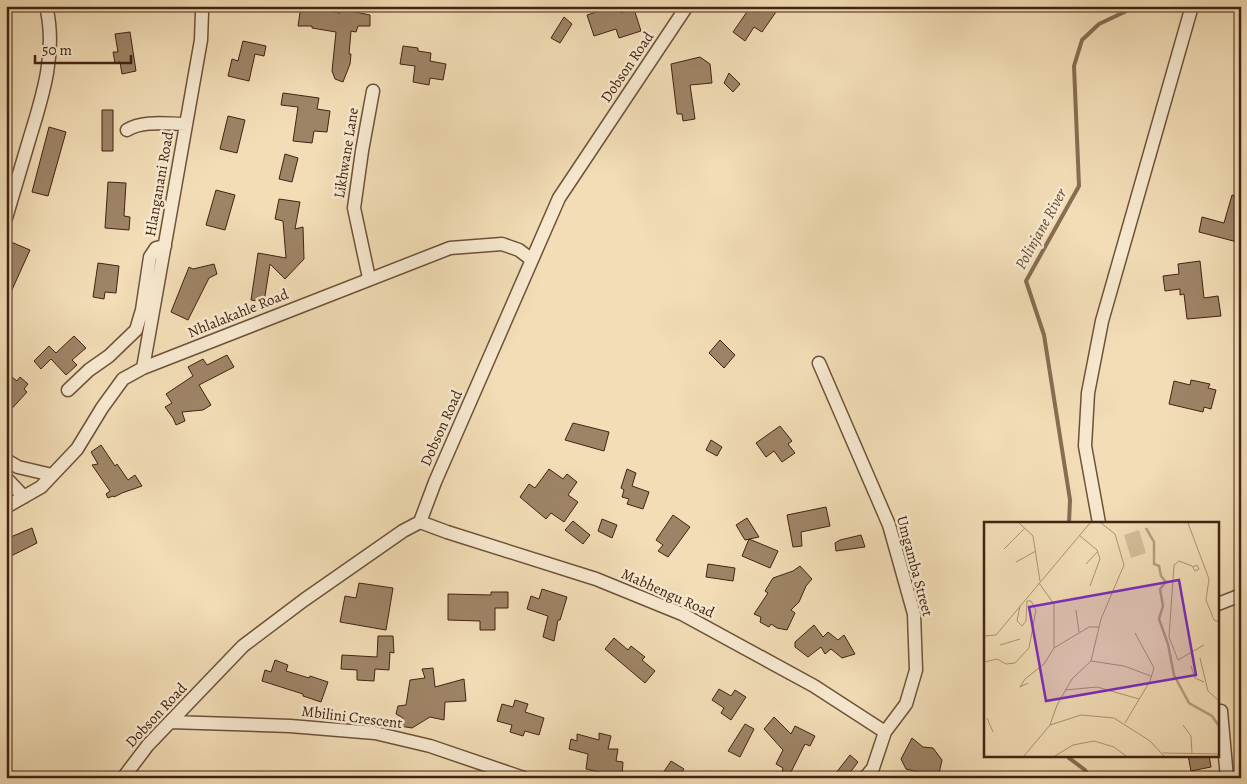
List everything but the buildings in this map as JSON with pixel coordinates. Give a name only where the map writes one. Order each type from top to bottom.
[{"type":"street","points":[[6,218],[42,96],[49,64],[50,36],[46,6]]},
{"type":"street","name":"Hlanganani Road","points":[[143,368],[201,40],[202,12],[200,6]]},
{"type":"street","name":"Dobson Road","points":[[123,778],[148,745],[243,646],[304,600],[420,522],[435,482],[559,198],[687,6]]},
{"type":"street","points":[[1099,522],[1085,446],[1088,393],[1102,320],[1192,6]]},
{"type":"street","name":"Likhwane Lane","points":[[369,278],[354,208],[373,91]]},
{"type":"street","points":[[127,130],[134,125],[186,124]]},
{"type":"street","name":"Nhlalakahle Road","points":[[6,507],[40,487],[52,475],[76,449],[123,379],[143,368],[369,278],[450,248],[502,244],[519,250],[532,260]]},
{"type":"street","points":[[68,390],[89,370],[109,356],[136,330],[142,310],[150,257],[156,248],[165,246]]},
{"type":"street","name":"Umgamba Street","points":[[819,363],[888,525],[914,614],[916,670],[906,704],[885,732],[873,768],[865,778]]},
{"type":"street","points":[[6,460],[18,467],[52,475]]},
{"type":"street","points":[[6,478],[24,497]]},
{"type":"street","name":"Mabhengu Road","points":[[420,522],[596,579],[682,614],[814,686],[885,732]]},
{"type":"street","points":[[1220,603],[1241,595]]},
{"type":"street","points":[[1221,711],[1227,778]]},
{"type":"street","name":"Mbilini Crescent","points":[[170,722],[290,726],[375,733],[430,746],[500,774],[524,778]]},
{"type":"waterway","name":"Polinjane River","points":[[1069,522],[1070,500],[1044,335],[1026,281],[1079,186],[1074,66],[1082,40],[1099,24],[1137,6]]},
{"type":"waterway","name":"Polinjane River","points":[[1069,756],[1069,758],[1085,770],[1090,778]]}]
